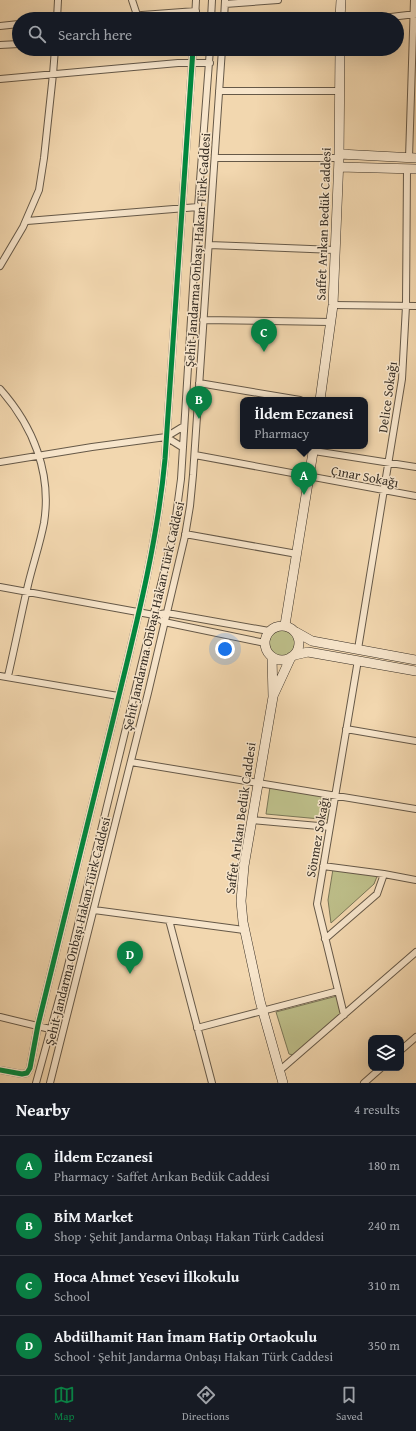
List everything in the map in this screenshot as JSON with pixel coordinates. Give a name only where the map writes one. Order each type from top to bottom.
[{"type":"street","points":[[57,12],[58,0]]},
{"type":"street","points":[[132,0],[136,12]]},
{"type":"street","points":[[181,12],[196,11],[196,0]]},
{"type":"street","points":[[211,12],[212,0]]},
{"type":"street","points":[[224,12],[225,2],[278,0]]},
{"type":"street","points":[[340,0],[340,12]]},
{"type":"street","points":[[215,158],[339,160],[412,158],[414,0]]},
{"type":"street","points":[[404,15],[415,14]]},
{"type":"street","points":[[0,26],[12,25]]},
{"type":"street","points":[[0,45],[12,44]]},
{"type":"street","points":[[0,266],[26,221],[37,195],[43,168],[54,56]]},
{"type":"street","points":[[0,1070],[22,1074],[27,1073],[29,1070],[38,1025],[138,613],[156,529],[163,480],[192,56]]},
{"type":"street","name":"Şehit Jandarma Onbaşı Hakan Türk Caddesi","points":[[36,1083],[70,954],[174,531],[179,497],[198,207],[210,56]]},
{"type":"street","name":"Şehit Jandarma Onbaşı Hakan Türk Caddesi","points":[[50,1083],[131,762],[186,534],[195,455],[221,56]]},
{"type":"street","name":"Saffet Arıkan Bedük Caddesi","points":[[320,397],[333,305],[339,160],[340,56]]},
{"type":"street","points":[[0,79],[192,63],[210,63]]},
{"type":"street","points":[[219,90],[340,91]]},
{"type":"street","points":[[339,160],[412,169]]},
{"type":"street","name":"Delice Sokağı","points":[[358,649],[402,380],[412,169]]},
{"type":"street","points":[[26,221],[198,207]]},
{"type":"street","points":[[209,245],[335,250]]},
{"type":"street","points":[[333,305],[416,306]]},
{"type":"street","points":[[203,320],[331,322]]},
{"type":"street","points":[[199,382],[283,397]]},
{"type":"street","points":[[0,389],[19,413],[33,438],[40,456],[44,475],[46,505],[44,523],[26,592],[8,676]]},
{"type":"street","points":[[0,462],[166,437],[184,426]]},
{"type":"street","points":[[166,437],[182,447]]},
{"type":"street","points":[[285,625],[314,449],[416,467]]},
{"type":"street","name":"Çınar Sokağı","points":[[195,455],[416,496]]},
{"type":"street","points":[[186,534],[297,554]]},
{"type":"street","points":[[0,587],[138,613],[154,615],[167,613],[269,631]]},
{"type":"street","points":[[154,615],[164,622],[265,643]]},
{"type":"street","points":[[416,660],[312,641],[285,625],[275,627],[269,631],[265,643],[267,651],[272,656],[283,660],[308,652],[416,671]]},
{"type":"street","points":[[273,697],[300,644],[296,632]]},
{"type":"street","points":[[272,656],[273,697]]},
{"type":"street","name":"Sönmez Sokağı","points":[[344,1015],[317,904],[358,660]]},
{"type":"street","points":[[0,676],[8,676],[30,682],[118,696]]},
{"type":"street","name":"Saffet Arıkan Bedük Caddesi","points":[[273,697],[242,878],[242,912],[244,930],[282,1083]]},
{"type":"street","points":[[346,729],[416,741]]},
{"type":"street","points":[[131,762],[416,809]]},
{"type":"street","points":[[252,820],[330,827]]},
{"type":"street","points":[[324,866],[416,880]]},
{"type":"street","points":[[326,939],[377,894],[384,874]]},
{"type":"street","points":[[94,910],[244,930]]},
{"type":"street","points":[[169,920],[212,1083]]},
{"type":"street","points":[[280,1071],[416,952]]},
{"type":"street","points":[[197,1028],[338,992]]},
{"type":"street","points":[[0,1017],[50,1029]]},
{"type":"street","points":[[404,1047],[416,1037]]},
{"type":"street","points":[[364,1083],[378,1071]]},
{"type":"green space","points":[[282,630],[291,634],[295,643],[291,652],[282,656],[273,652],[269,643],[273,634]]},
{"type":"green space","points":[[270,787],[335,797],[331,820],[266,814]]},
{"type":"green space","points":[[333,869],[378,874],[374,884],[331,923],[328,900]]},
{"type":"green space","points":[[337,996],[342,1013],[293,1055],[289,1054],[276,1012]]},
{"type":"cycle path","points":[[0,1070],[22,1074],[27,1073],[30,1068],[38,1025],[129,655],[151,557],[165,459],[193,56]]},
{"type":"place","name":"Hoca Ahmet Yesevi İlkokulu","points":[[264,352]]},
{"type":"place","name":"BİM Market","points":[[199,419]]},
{"type":"place","name":"İldem Eczanesi","points":[[304,495]]},
{"type":"place","name":"Abdülhamit Han İmam Hatip Ortaokulu","points":[[130,974]]}]
